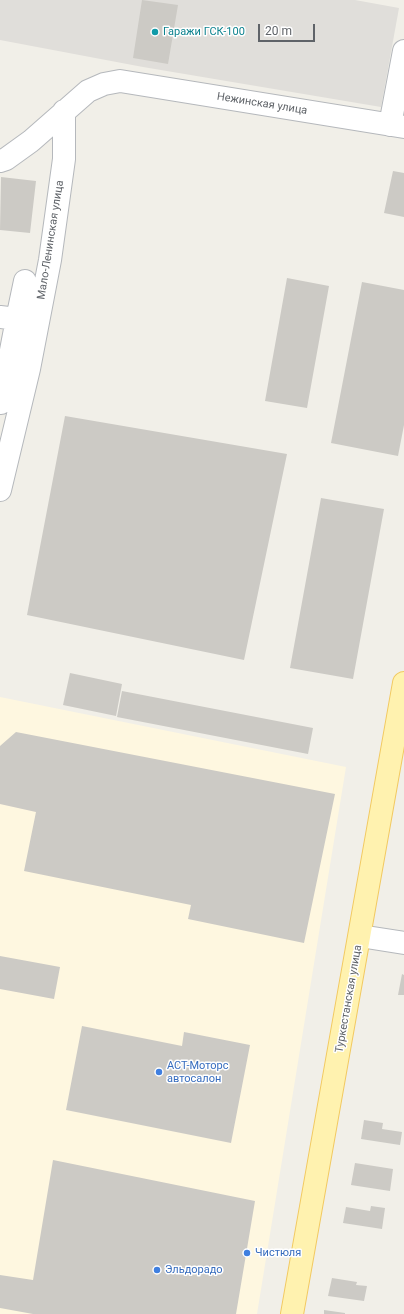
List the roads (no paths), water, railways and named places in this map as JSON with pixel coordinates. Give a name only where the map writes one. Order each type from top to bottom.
[{"type":"main road","name":"Туркестанская улица","points":[[292,1314],[404,683]]},
{"type":"street","points":[[397,126],[404,51]]},
{"type":"street","name":"Нежинская улица","points":[[64,111],[88,91],[104,84],[120,81],[397,126]]},
{"type":"street","points":[[0,161],[6,160],[31,141],[64,111]]},
{"type":"street","name":"Мало-Ленинская улица","points":[[7,404],[29,369],[50,260],[64,159],[64,111]]},
{"type":"street","points":[[0,486],[7,404],[8,318],[25,281]]},
{"type":"street","points":[[360,936],[404,943]]},
{"type":"place","name":"Гаражи ГСК-100","points":[[155,32]]},
{"type":"place","name":"АСТ-Моторс автосалон","points":[[159,1072]]},
{"type":"place","name":"Чистюля","points":[[247,1253]]},
{"type":"place","name":"Эльдорадо","points":[[157,1270]]}]
